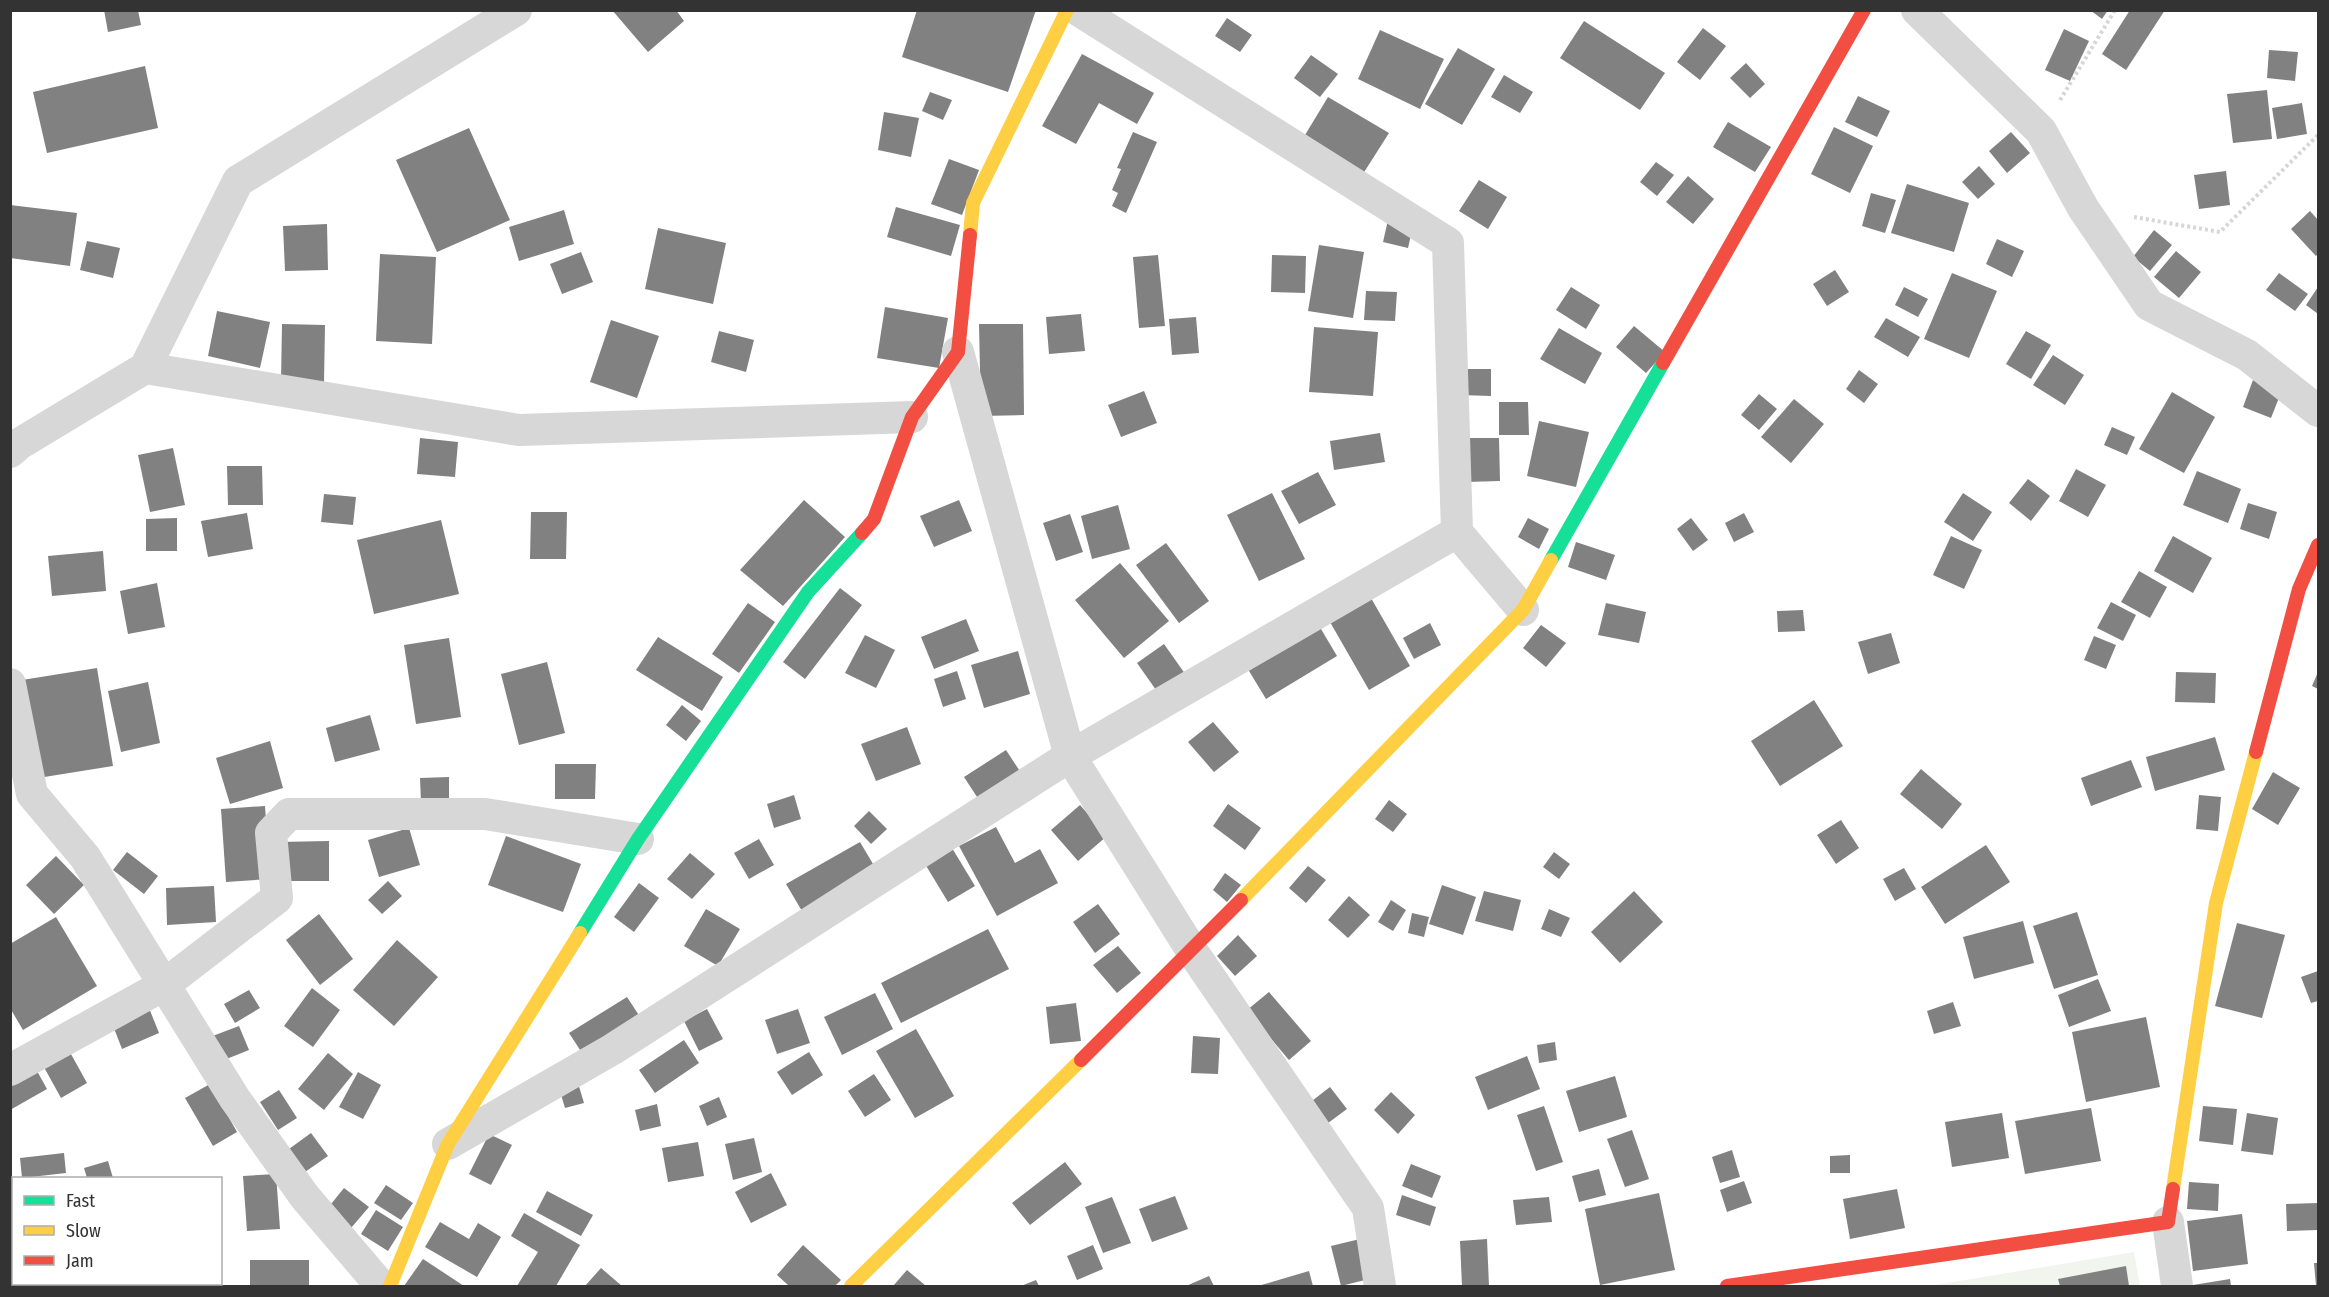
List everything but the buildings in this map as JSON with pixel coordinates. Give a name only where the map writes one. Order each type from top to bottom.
[{"type":"street","points":[[10,452],[19,444],[145,368],[238,181],[516,10]]},
{"type":"street","points":[[1067,10],[973,203],[958,352],[1070,756],[1192,951],[1368,1208],[1380,1287]]},
{"type":"street","points":[[1078,10],[1448,243],[1457,532],[1523,610]]},
{"type":"street","points":[[851,1287],[1192,951],[1523,610],[1864,10]]},
{"type":"street","points":[[1917,10],[2041,131],[2083,208],[2149,305],[2247,356],[2319,411]]},
{"type":"street","points":[[390,1287],[448,1144],[638,839],[808,592],[874,519],[912,417],[958,352]]},
{"type":"street","points":[[145,368],[519,430],[912,417]]},
{"type":"street","points":[[448,1144],[614,1049],[1070,756],[1457,532]]},
{"type":"street","points":[[2177,1287],[2168,1222],[2216,903],[2299,589],[2319,545]]},
{"type":"street","points":[[10,684],[32,794],[85,857],[235,1099],[305,1197],[381,1287]]},
{"type":"street","points":[[10,1070],[164,985],[277,898],[271,833],[289,814],[484,814],[638,839]]},
{"type":"street","points":[[1727,1287],[2168,1222]]},
{"type":"path","points":[[2041,131],[2115,10]]},
{"type":"path","points":[[2083,208],[2220,232],[2319,135]]},
{"type":"shaded area","points":[[2134,1252],[2140,1286],[1929,1286]]},
{"type":"traffic: fast","points":[[1551,560],[1663,363]]},
{"type":"traffic: fast","points":[[580,933],[638,839],[808,592],[862,533]]},
{"type":"traffic: slow","points":[[970,235],[973,203],[1067,10]]},
{"type":"traffic: slow","points":[[1241,900],[1523,610],[1551,560]]},
{"type":"traffic: slow","points":[[2173,1189],[2216,903],[2256,752]]},
{"type":"traffic: slow","points":[[390,1286],[448,1144],[580,933]]},
{"type":"traffic: slow","points":[[851,1286],[1081,1060]]},
{"type":"traffic: jam","points":[[1663,363],[1864,10]]},
{"type":"traffic: jam","points":[[862,533],[874,519],[912,417],[958,352],[970,235]]},
{"type":"traffic: jam","points":[[2256,752],[2299,589],[2318,545]]},
{"type":"traffic: jam","points":[[1081,1060],[1241,900]]},
{"type":"traffic: jam","points":[[1727,1286],[2168,1222],[2173,1189]]}]
